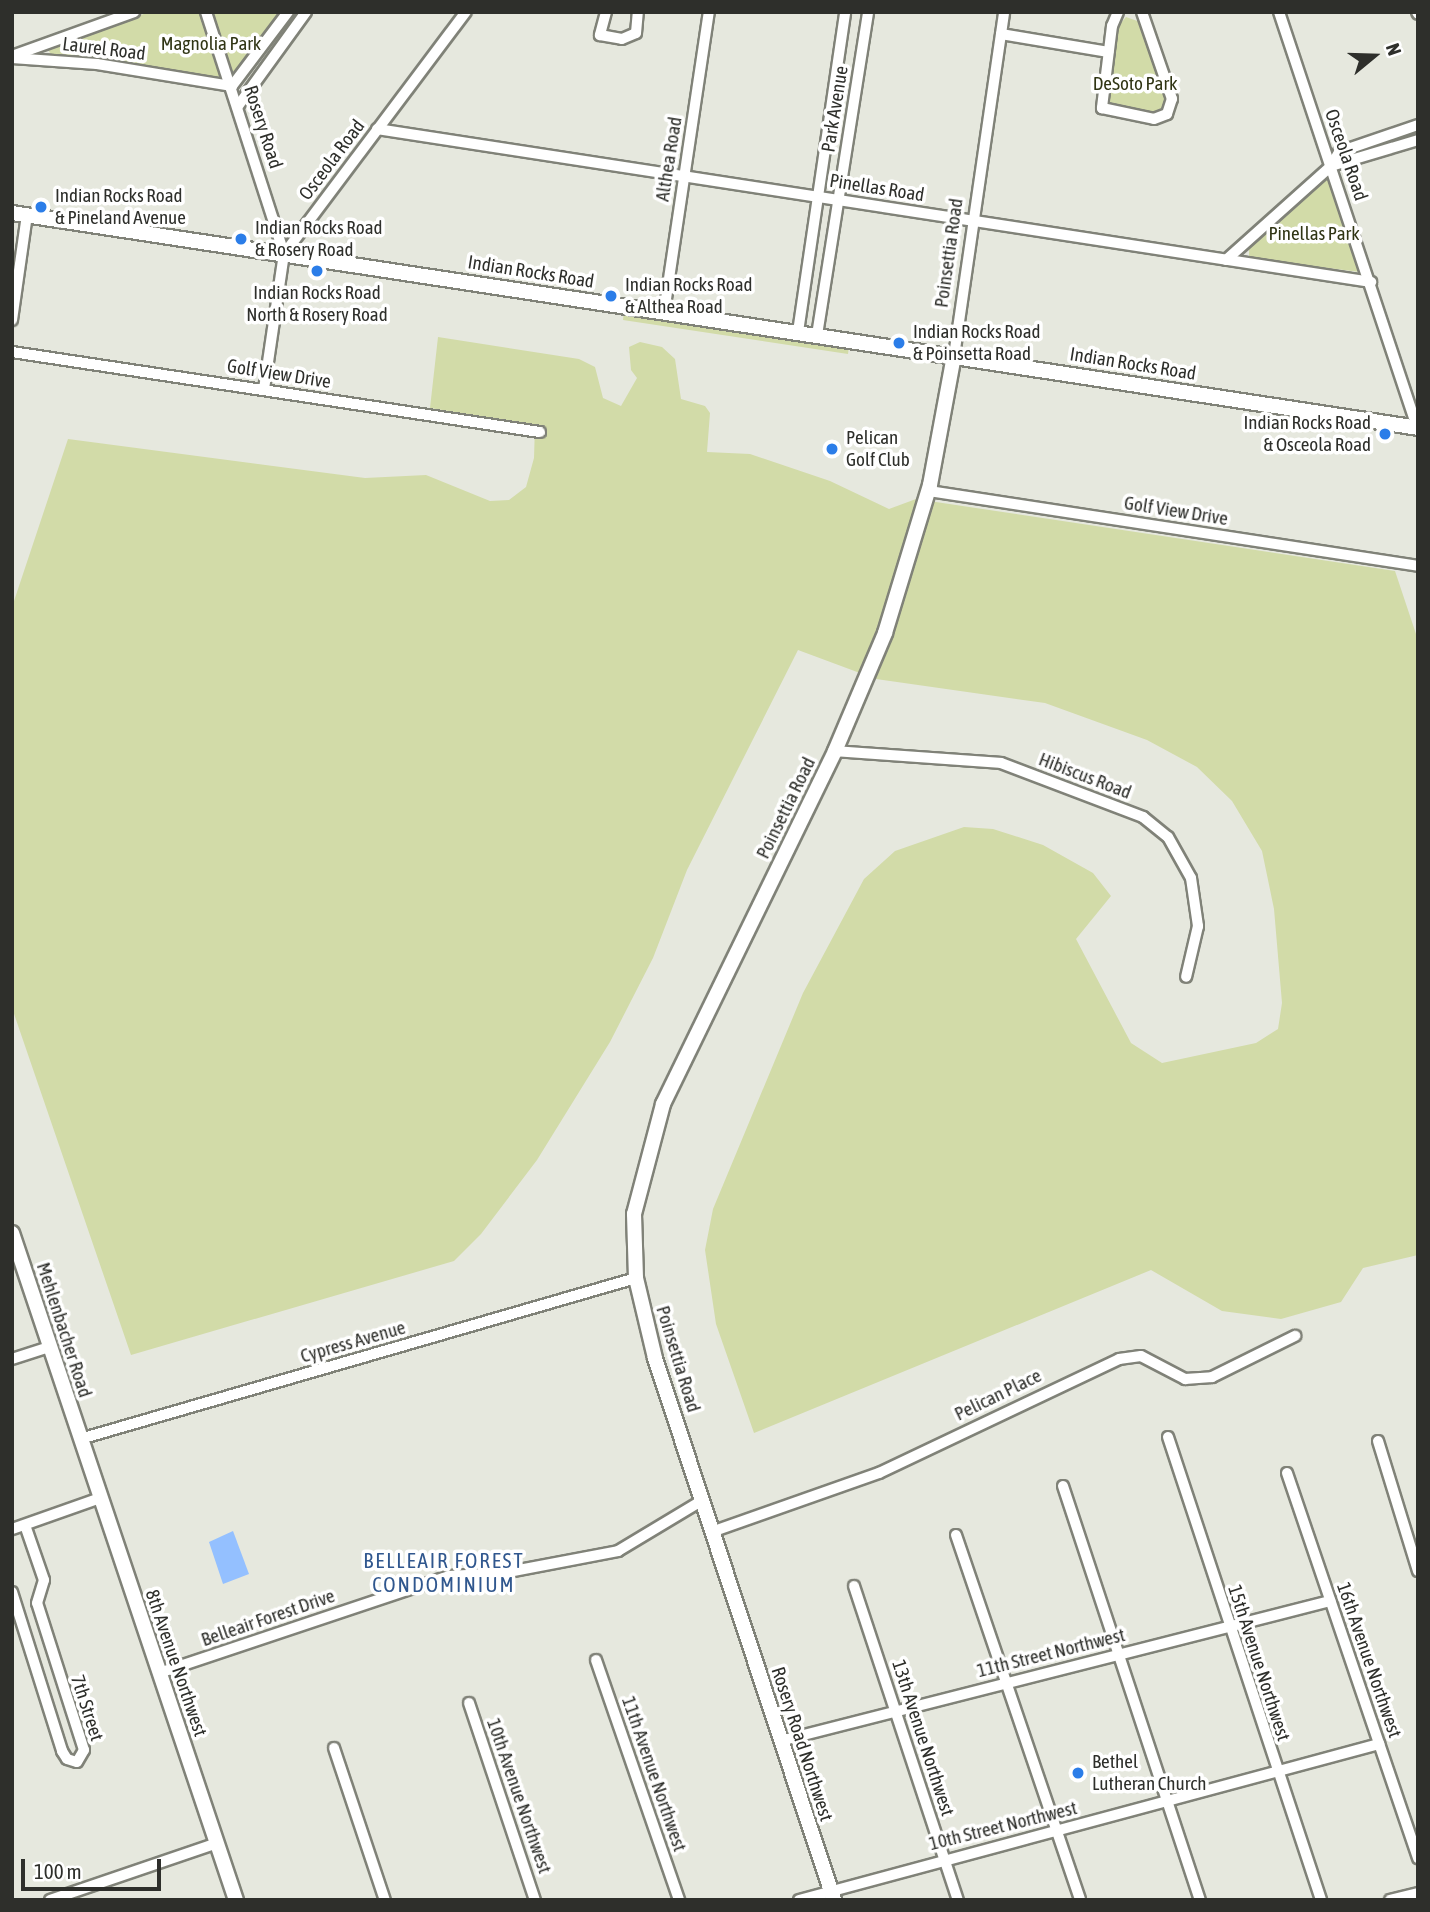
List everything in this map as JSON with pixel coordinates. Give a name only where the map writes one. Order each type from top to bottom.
[{"type":"street","points":[[12,57],[134,12]]},
{"type":"street","name":"Rosery Road","points":[[206,12],[285,254]]},
{"type":"street","points":[[232,86],[288,12]]},
{"type":"street","points":[[238,106],[306,12]]},
{"type":"street","name":"Osceola Road","points":[[264,389],[285,254],[466,12]]},
{"type":"street","points":[[603,13],[600,35],[622,39],[636,33],[638,12]]},
{"type":"street","name":"Althea Road","points":[[664,312],[709,12]]},
{"type":"street","name":"Park Avenue","points":[[797,332],[845,12]]},
{"type":"street","name":"Park Avenue","points":[[817,335],[868,12]]},
{"type":"street","name":"Poinsettia Road","points":[[734,1600],[714,1531],[655,1358],[636,1278],[634,1214],[663,1104],[835,751],[885,633],[929,491],[954,356],[1004,12]]},
{"type":"street","points":[[1118,12],[1108,52],[1102,108],[1154,119],[1167,114],[1170,90],[1142,12]]},
{"type":"street","name":"Osceola Road","points":[[1279,12],[1418,428]]},
{"type":"street","points":[[1001,34],[1108,52]]},
{"type":"street","name":"Laurel Road","points":[[12,57],[97,64],[232,86]]},
{"type":"street","points":[[1226,260],[1331,166],[1339,152],[1418,125]]},
{"type":"street","name":"Pinellas Road","points":[[377,129],[1371,282]]},
{"type":"street","points":[[1331,166],[1418,140]]},
{"type":"street","points":[[12,320],[20,214]]},
{"type":"street","name":"Indian Rocks Road","points":[[20,214],[1418,428]]},
{"type":"street","name":"Golf View Drive","points":[[12,352],[540,432]]},
{"type":"street","name":"Golf View Drive","points":[[929,491],[1418,566]]},
{"type":"street","name":"Hibiscus Road","points":[[835,751],[1001,763],[1143,817],[1168,837],[1191,878],[1198,926],[1186,977]]},
{"type":"street","name":"Mehlenbacher Road","points":[[12,1233],[80,1439]]},
{"type":"street","name":"Cypress Avenue","points":[[80,1439],[636,1278]]},
{"type":"street","name":"Pelican Place","points":[[714,1531],[879,1473],[1119,1359],[1141,1356],[1185,1379],[1212,1377],[1295,1336]]},
{"type":"street","points":[[12,1359],[48,1347]]},
{"type":"street","name":"15th Avenue Northwest","points":[[1168,1437],[1228,1627],[1321,1900]]},
{"type":"street","name":"8th Avenue Northwest","points":[[80,1439],[236,1900]]},
{"type":"street","points":[[1378,1441],[1418,1571]]},
{"type":"street","name":"16th Avenue Northwest","points":[[1287,1473],[1418,1858]]},
{"type":"street","points":[[1063,1486],[1200,1900]]},
{"type":"street","points":[[12,1529],[100,1498]]},
{"type":"street","name":"Belleair Forest Drive","points":[[159,1673],[449,1576],[503,1573],[618,1551],[703,1500]]},
{"type":"street","name":"7th Street","points":[[12,1592],[62,1751],[67,1759],[77,1762],[84,1750],[37,1603],[44,1580],[25,1525]]},
{"type":"street","points":[[956,1535],[1080,1900]]},
{"type":"street","name":"13th Avenue Northwest","points":[[854,1586],[958,1900]]},
{"type":"street","name":"Rosery Road Northwest","points":[[734,1600],[832,1894]]},
{"type":"street","name":"11th Street Northwest","points":[[780,1741],[1330,1601]]},
{"type":"street","name":"11th Avenue Northwest","points":[[596,1660],[679,1900]]},
{"type":"street","name":"10th Avenue Northwest","points":[[470,1703],[535,1900]]},
{"type":"street","name":"10th Street Northwest","points":[[799,1900],[832,1894],[944,1859],[1379,1744]]},
{"type":"street","points":[[334,1748],[385,1900]]},
{"type":"street","points":[[50,1900],[216,1843]]},
{"type":"street","points":[[1390,1900],[1418,1893]]},
{"type":"green space","name":"Magnolia Park","points":[[149,12],[279,12],[237,70],[216,78],[51,54],[48,50]]},
{"type":"green space","name":"DeSoto Park","points":[[1126,17],[1143,23],[1168,104],[1159,115],[1107,105],[1115,30]]},
{"type":"green space","name":"Pinellas Park","points":[[1327,178],[1360,272],[1249,258],[1249,248]]},
{"type":"green space","points":[[624,311],[849,345],[848,354],[623,320]]},
{"type":"green space","points":[[438,337],[579,359],[595,367],[603,398],[621,406],[637,378],[631,370],[629,347],[640,342],[662,347],[675,359],[681,399],[705,406],[710,413],[707,452],[750,454],[830,481],[889,509],[916,499],[1395,571],[1418,640],[1418,1255],[1363,1268],[1341,1302],[1281,1319],[1222,1311],[1151,1270],[754,1433],[716,1324],[705,1250],[713,1209],[803,993],[864,879],[895,851],[964,827],[993,829],[1043,845],[1093,873],[1111,896],[1076,939],[1131,1043],[1162,1063],[1256,1043],[1278,1029],[1282,1003],[1274,909],[1262,851],[1232,801],[1197,767],[1147,740],[1045,703],[876,679],[798,650],[687,870],[653,958],[610,1042],[537,1160],[481,1234],[454,1261],[131,1355],[12,1008],[12,607],[68,439],[365,478],[426,475],[490,501],[509,500],[526,487],[534,458],[535,425],[430,408]]},
{"type":"water","points":[[233,1531],[249,1574],[223,1584],[209,1542]]},
{"type":"place","name":"Indian Rocks Road & Pineland Avenue","points":[[41,207]]},
{"type":"place","name":"Indian Rocks Road & Rosery Road","points":[[241,239]]},
{"type":"place","name":"Indian Rocks Road North & Rosery Road","points":[[317,271]]},
{"type":"place","name":"Indian Rocks Road & Althea Road","points":[[611,296]]},
{"type":"place","name":"Indian Rocks Road & Poinsetta Road","points":[[899,343]]},
{"type":"place","name":"Indian Rocks Road & Osceola Road","points":[[1385,434]]},
{"type":"place","name":"Pelican Golf Club","points":[[832,449]]},
{"type":"place","name":"Bethel Lutheran Church","points":[[1078,1773]]},
{"type":"district","name":"BELLEAIR FOREST CONDOMINIUM","points":[[444,1572]]}]
